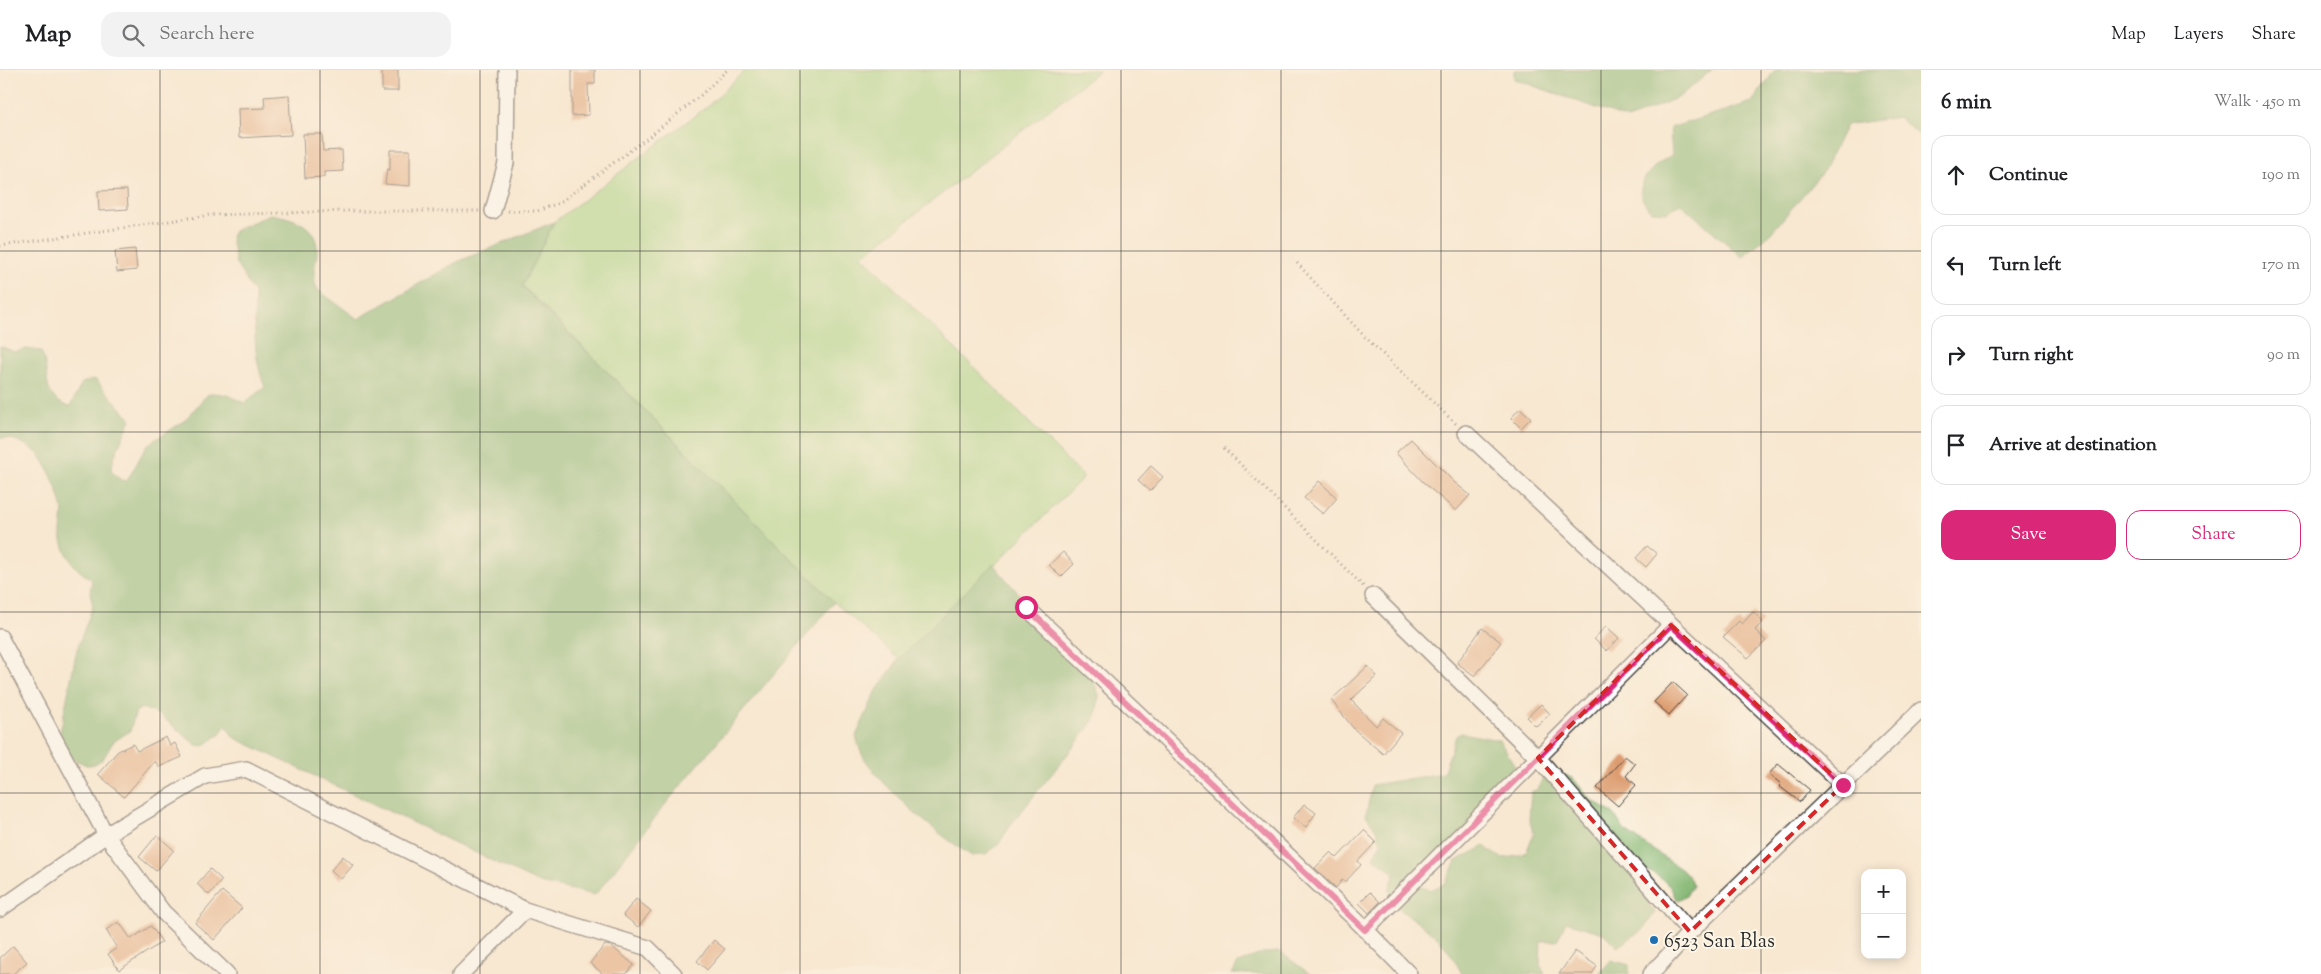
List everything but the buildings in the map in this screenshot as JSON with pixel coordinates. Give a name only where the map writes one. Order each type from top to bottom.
[{"type":"street","points":[[493,211],[506,162],[507,70]]},
{"type":"street","points":[[1466,433],[1843,785]]},
{"type":"street","points":[[1373,596],[1538,758],[1690,932]]},
{"type":"street","points":[[1026,607],[1409,974]]},
{"type":"street","points":[[1365,930],[1671,625]]},
{"type":"street","points":[[0,637],[106,834],[162,912],[227,974]]},
{"type":"street","points":[[1651,974],[1690,932],[1921,710]]},
{"type":"street","points":[[0,909],[106,834],[204,776],[246,769],[525,910],[648,948],[674,974]]},
{"type":"street","points":[[462,974],[525,910]]},
{"type":"path","points":[[0,246],[210,215],[348,211],[537,210],[559,203],[650,136],[701,95],[727,70]]},
{"type":"path","points":[[1297,263],[1364,336],[1466,433]]},
{"type":"path","points":[[1224,448],[1373,596]]},
{"type":"highlighted area","points":[[1671,625],[1843,785],[1690,932],[1538,758]]},
{"type":"green space","points":[[745,70],[1100,70],[862,256],[1084,477],[899,659],[834,602],[522,285],[554,222],[709,105]]},
{"type":"green space","points":[[1514,70],[1712,70],[1679,97],[1628,119],[1514,79]]},
{"type":"green space","points":[[1775,70],[1921,70],[1921,137],[1898,117],[1846,125],[1824,170],[1771,233],[1742,257],[1681,204],[1666,212],[1652,211],[1641,195],[1641,187],[1644,179],[1656,165],[1672,155],[1670,128],[1752,102]]},
{"type":"green space","points":[[270,214],[286,217],[308,228],[316,241],[314,281],[316,286],[319,291],[358,319],[457,262],[554,222],[522,286],[834,602],[668,801],[595,895],[539,883],[233,737],[226,725],[219,735],[203,746],[196,745],[160,715],[142,708],[136,711],[130,731],[113,742],[103,759],[93,765],[86,765],[68,756],[59,738],[77,649],[93,606],[90,593],[92,579],[75,566],[64,547],[61,533],[63,513],[61,501],[43,460],[35,451],[24,444],[11,439],[0,438],[0,346],[15,352],[27,349],[41,351],[50,391],[60,402],[70,407],[82,383],[95,379],[131,419],[114,457],[111,471],[121,480],[127,481],[147,445],[184,421],[207,395],[214,393],[228,395],[244,403],[265,387],[258,366],[254,293],[236,264],[231,237],[234,231]]},
{"type":"green space","points":[[993,564],[1092,678],[1099,695],[1096,716],[1076,744],[1012,823],[998,845],[986,854],[972,856],[929,825],[886,785],[864,758],[856,736],[877,690],[899,659]]},
{"type":"green space","points":[[1461,733],[1499,740],[1520,774],[1417,885],[1430,890],[1445,884],[1456,861],[1485,846],[1504,858],[1514,857],[1526,852],[1534,834],[1529,819],[1531,792],[1538,789],[1542,779],[1555,772],[1573,778],[1590,799],[1614,814],[1624,830],[1682,870],[1693,886],[1685,896],[1678,900],[1664,881],[1642,869],[1653,895],[1648,905],[1655,912],[1644,929],[1617,947],[1603,933],[1566,922],[1557,941],[1541,941],[1540,965],[1545,974],[1462,974],[1438,938],[1404,913],[1397,905],[1389,890],[1395,873],[1373,857],[1381,843],[1377,831],[1366,815],[1372,785],[1443,773],[1456,736]]},
{"type":"green space","points":[[1280,952],[1310,974],[1232,974],[1238,963],[1263,953]]},
{"type":"green space","points":[[1611,960],[1629,965],[1629,974],[1599,974]]},
{"type":"place","name":"6523 San Blas","points":[[1654,940]]},
{"type":"route","points":[[1026,607],[1365,930],[1671,625],[1843,785]]}]
